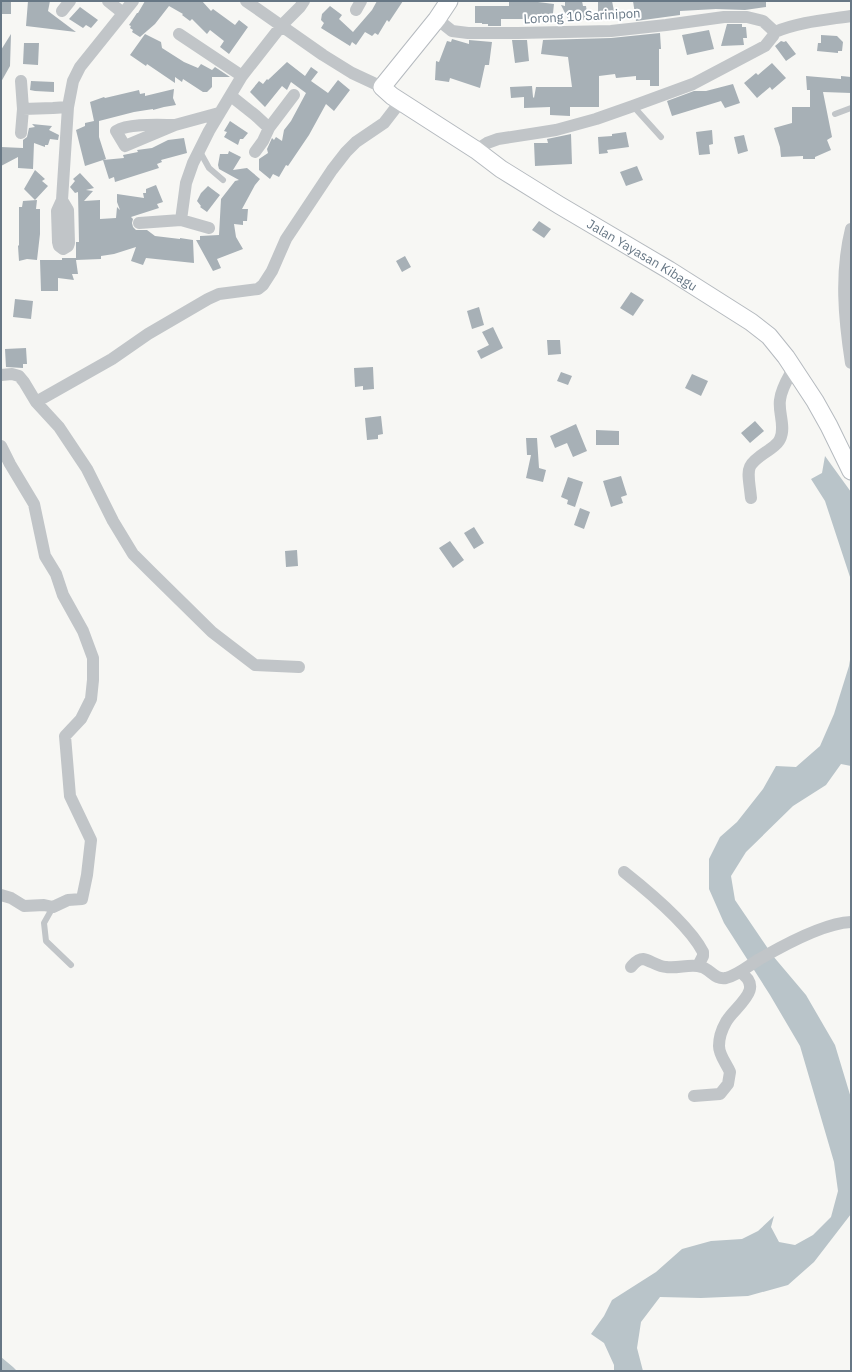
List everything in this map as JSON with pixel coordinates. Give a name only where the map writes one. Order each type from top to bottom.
[{"type":"street","points":[[62,11],[70,1]]},
{"type":"street","points":[[108,1],[123,13]]},
{"type":"street","points":[[62,200],[68,106],[73,81],[80,67],[133,1]]},
{"type":"street","points":[[246,1],[352,73],[382,87],[437,19],[449,1]]},
{"type":"street","points":[[181,220],[186,183],[199,150],[219,113],[231,96],[242,76],[282,25],[304,1]]},
{"type":"street","points":[[476,150],[487,143],[498,139],[556,130],[596,119],[633,106],[693,84],[765,46],[774,36],[775,32],[811,22],[851,16]]},
{"type":"street","name":"Lorong 10 Sarinipon","points":[[437,19],[452,31],[468,33],[518,33],[611,30],[666,25],[724,17],[747,17],[763,20],[775,32]]},
{"type":"street","points":[[180,34],[242,76]]},
{"type":"street","points":[[22,81],[24,109],[22,133]]},
{"type":"street","name":"Jalan Yayasan Kibagu","points":[[382,87],[502,169],[669,270],[751,322],[772,340],[786,357],[815,401],[851,471]]},
{"type":"street","points":[[255,152],[263,141],[269,128],[294,95]]},
{"type":"street","points":[[231,96],[255,114],[269,128]]},
{"type":"street","points":[[36,402],[112,359],[148,334],[208,299],[219,294],[258,290],[272,271],[286,239],[332,170],[356,142],[384,123],[401,101]]},
{"type":"street","points":[[24,109],[68,106]]},
{"type":"street","points":[[175,125],[219,113]]},
{"type":"street","points":[[139,223],[181,220],[209,228]]},
{"type":"street","points":[[851,228],[845,254],[844,282],[845,316],[851,363]]},
{"type":"street","points":[[751,498],[748,470],[750,464],[754,460],[777,444],[781,439],[782,425],[780,400],[782,392],[793,369]]},
{"type":"street","points":[[1,375],[12,374],[19,376],[24,382],[36,402],[59,427],[75,450],[87,469],[112,521],[133,554],[212,632],[255,666],[299,667]]},
{"type":"street","points":[[1,446],[34,504],[45,556],[56,574],[62,596],[83,631],[93,658],[91,699],[81,718],[65,736],[70,796],[91,840],[87,875],[82,899],[68,900],[53,907],[44,905],[24,906],[11,898],[1,895]]},
{"type":"street","points":[[624,872],[641,885],[686,928],[702,952],[703,956],[698,966]]},
{"type":"street","points":[[631,967],[637,960],[642,959],[664,967],[698,966],[706,969],[713,975],[720,978],[726,978],[774,951],[832,925],[851,922]]},
{"type":"street","points":[[694,1096],[720,1094],[728,1084],[730,1072],[720,1053],[719,1047],[722,1031],[726,1022],[746,998],[750,990],[750,982],[744,969]]},
{"type":"lane","points":[[633,106],[661,137]]},
{"type":"lane","points":[[835,114],[851,108]]},
{"type":"lane","points":[[199,150],[209,168],[223,180]]},
{"type":"lane","points":[[53,907],[44,923],[46,941],[71,964]]},
{"type":"shaded area","points":[[825,456],[851,492],[851,580],[825,501],[811,479],[822,473]]},
{"type":"shaded area","points":[[851,654],[851,766],[841,764],[826,785],[793,806],[746,852],[731,876],[735,900],[773,956],[806,995],[835,1045],[851,1098],[851,1214],[814,1262],[788,1285],[748,1296],[701,1298],[660,1297],[641,1322],[637,1348],[643,1371],[614,1371],[614,1365],[604,1343],[591,1334],[604,1316],[612,1300],[656,1272],[682,1249],[711,1241],[742,1239],[758,1231],[774,1216],[771,1227],[779,1242],[795,1245],[813,1235],[831,1217],[838,1191],[834,1162],[800,1046],[770,995],[724,923],[709,889],[709,859],[720,837],[737,822],[763,789],[776,766],[796,767],[820,746],[834,714],[849,666]]},
{"type":"shaded area","points":[[1,1357],[13,1367],[17,1371],[1,1371]]},
{"type":"building","points":[[1,1],[11,1],[11,14],[1,14]]},
{"type":"building","points":[[28,1],[50,1],[48,11],[76,32],[26,26]]},
{"type":"building","points":[[145,1],[202,1],[211,11],[213,9],[235,25],[239,20],[248,27],[229,54],[220,47],[224,41],[210,30],[207,34],[192,19],[190,21],[182,15],[183,14],[169,6],[155,24],[140,37],[132,32],[133,30],[129,25]]},
{"type":"building","points":[[377,1],[403,1],[389,22],[387,20],[378,35],[375,33],[372,36],[365,32],[356,45],[352,42],[350,46],[321,28],[324,23],[321,20],[322,14],[330,6],[342,15],[339,19],[353,32],[372,10]]},
{"type":"building","points":[[582,1],[583,6],[586,6],[588,19],[569,21],[561,5],[565,6],[565,2]]},
{"type":"building","points":[[598,1],[612,1],[614,11],[598,12]]},
{"type":"building","points":[[633,1],[766,1],[766,7],[745,10],[716,9],[680,11],[680,15],[636,21]]},
{"type":"building","points":[[509,2],[538,2],[554,4],[552,22],[537,21],[537,19],[501,19],[501,26],[488,26],[488,24],[475,23],[475,6],[509,6]]},
{"type":"building","points":[[80,7],[98,20],[91,28],[86,25],[83,28],[69,19]]},
{"type":"building","points":[[727,24],[742,24],[742,27],[746,27],[747,38],[743,38],[744,45],[721,46]]},
{"type":"building","points":[[709,30],[714,49],[687,55],[682,35]]},
{"type":"building","points":[[660,33],[661,49],[659,49],[659,86],[650,86],[650,80],[636,80],[636,76],[616,78],[615,74],[599,76],[599,107],[570,107],[570,116],[550,115],[550,107],[524,108],[524,97],[511,98],[510,87],[532,86],[534,98],[536,87],[572,87],[568,57],[541,54],[543,40],[611,38]]},
{"type":"building","points":[[11,34],[10,66],[1,82],[1,50]]},
{"type":"building","points":[[145,34],[161,42],[162,48],[184,62],[198,68],[201,64],[212,70],[215,67],[230,77],[212,77],[212,87],[207,92],[203,92],[183,79],[182,82],[175,77],[175,83],[147,64],[146,66],[130,55]]},
{"type":"building","points":[[821,35],[837,36],[843,42],[842,51],[838,51],[838,53],[817,51],[818,43],[821,43]]},
{"type":"building","points":[[452,39],[469,44],[469,40],[492,42],[489,65],[485,65],[480,88],[450,78],[449,82],[435,80],[436,61],[439,62],[447,41],[451,42]]},
{"type":"building","points":[[512,40],[527,40],[529,61],[515,63]]},
{"type":"building","points":[[781,41],[786,41],[796,54],[786,61],[775,46]]},
{"type":"building","points":[[24,43],[39,43],[38,65],[23,64]]},
{"type":"building","points":[[287,62],[305,76],[311,67],[318,72],[311,81],[328,93],[338,80],[350,90],[334,111],[326,104],[309,135],[288,166],[286,165],[279,177],[273,174],[270,179],[259,170],[259,159],[268,153],[267,149],[272,138],[274,140],[276,137],[282,141],[284,130],[291,121],[306,93],[291,82],[287,90],[282,86],[265,107],[250,92],[259,81],[263,84]]},
{"type":"building","points":[[772,63],[786,78],[772,90],[770,87],[757,98],[744,83],[756,73],[758,75]]},
{"type":"building","points":[[806,76],[841,79],[841,76],[851,77],[851,93],[823,92],[832,137],[827,140],[831,150],[815,157],[815,159],[803,159],[803,156],[781,157],[780,147],[774,128],[792,123],[792,107],[810,107],[810,90],[807,90]]},
{"type":"building","points":[[31,81],[54,82],[54,92],[30,90]]},
{"type":"building","points":[[733,84],[740,103],[725,108],[721,101],[672,116],[667,101],[694,91],[706,91]]},
{"type":"building","points":[[174,89],[173,98],[176,105],[134,112],[99,121],[99,137],[106,159],[85,166],[76,130],[85,126],[85,123],[94,121],[90,102],[104,97],[139,90],[140,94],[145,93],[145,96]]},
{"type":"building","points":[[230,121],[248,133],[243,139],[240,139],[238,145],[224,137],[227,132],[224,131]]},
{"type":"building","points":[[32,124],[52,126],[49,130],[59,135],[58,140],[50,139],[48,145],[45,145],[45,147],[34,143],[33,169],[18,168],[18,157],[1,166],[1,147],[23,148],[23,140],[27,137],[29,128],[35,127]]},
{"type":"building","points":[[712,130],[713,144],[709,145],[710,154],[699,155],[696,132]]},
{"type":"building","points":[[626,132],[629,147],[607,150],[608,153],[599,154],[598,137],[612,136],[612,134]]},
{"type":"building","points":[[571,134],[572,164],[535,166],[534,143],[548,143],[547,139]]},
{"type":"building","points":[[744,135],[748,151],[738,154],[734,137]]},
{"type":"building","points":[[184,138],[187,153],[161,160],[162,162],[157,164],[159,168],[115,182],[114,177],[109,179],[103,160],[124,158],[123,155],[138,152],[137,150],[152,148],[168,140]]},
{"type":"building","points":[[229,151],[241,157],[233,170],[247,168],[260,179],[255,185],[242,209],[248,209],[247,221],[243,221],[243,225],[234,224],[236,237],[243,249],[217,259],[221,268],[213,271],[196,240],[200,240],[200,236],[219,235],[221,199],[235,181],[239,180],[219,169],[218,165],[220,154],[228,154]]},
{"type":"building","points":[[637,166],[643,180],[626,186],[620,172]]},
{"type":"building","points":[[35,170],[45,179],[42,181],[48,186],[35,200],[24,189]]},
{"type":"building","points":[[80,173],[94,188],[86,190],[93,191],[84,201],[100,200],[100,219],[116,218],[117,207],[120,210],[117,202],[117,194],[144,198],[143,193],[146,193],[146,189],[156,185],[163,202],[157,204],[159,208],[131,217],[133,219],[133,227],[136,230],[147,230],[155,236],[193,240],[194,263],[146,258],[143,265],[131,261],[136,247],[114,254],[101,256],[101,259],[76,260],[78,274],[72,274],[74,280],[58,278],[58,291],[41,291],[40,260],[62,260],[62,258],[76,258],[76,242],[79,242],[78,192],[75,193],[70,187],[75,181],[73,179]]},
{"type":"building","points":[[208,186],[220,195],[207,212],[200,207],[201,206],[197,201],[201,193]]},
{"type":"building","points":[[37,200],[36,209],[40,209],[40,234],[37,260],[27,259],[19,261],[19,207],[22,207],[23,201]]},
{"type":"building","points":[[539,221],[551,229],[544,238],[532,230]]},
{"type":"building","points":[[405,256],[411,267],[402,272],[396,261]]},
{"type":"building","points":[[631,292],[644,300],[633,316],[620,308]]},
{"type":"building","points":[[15,299],[33,301],[31,319],[13,317]]},
{"type":"building","points":[[479,307],[484,325],[472,329],[467,311]]},
{"type":"building","points":[[493,327],[503,348],[481,359],[477,351],[489,345],[482,332]]},
{"type":"building","points":[[547,340],[560,340],[561,354],[548,355]]},
{"type":"building","points":[[26,348],[27,364],[23,364],[23,368],[6,367],[5,349]]},
{"type":"building","points":[[373,367],[374,389],[363,390],[363,386],[355,387],[354,368]]},
{"type":"building","points":[[561,372],[572,376],[568,385],[557,381]]},
{"type":"building","points":[[692,374],[708,381],[701,396],[685,388]]},
{"type":"building","points":[[381,416],[383,434],[378,435],[378,439],[367,440],[365,418]]},
{"type":"building","points":[[755,421],[764,431],[750,443],[741,433]]},
{"type":"building","points":[[576,424],[587,451],[573,457],[567,443],[555,448],[550,436]]},
{"type":"building","points":[[596,430],[619,431],[619,445],[596,445]]},
{"type":"building","points":[[526,438],[537,438],[539,468],[546,470],[543,482],[526,478],[531,455],[527,455]]},
{"type":"building","points":[[621,476],[627,495],[621,497],[623,503],[611,507],[603,481]]},
{"type":"building","points":[[568,477],[583,482],[575,507],[567,504],[568,500],[561,497]]},
{"type":"building","points":[[580,508],[590,512],[584,529],[574,525]]},
{"type":"building","points":[[474,527],[484,543],[474,549],[464,533]]},
{"type":"building","points":[[450,541],[464,560],[453,568],[439,548]]},
{"type":"building","points":[[297,550],[298,566],[286,567],[285,551]]}]
